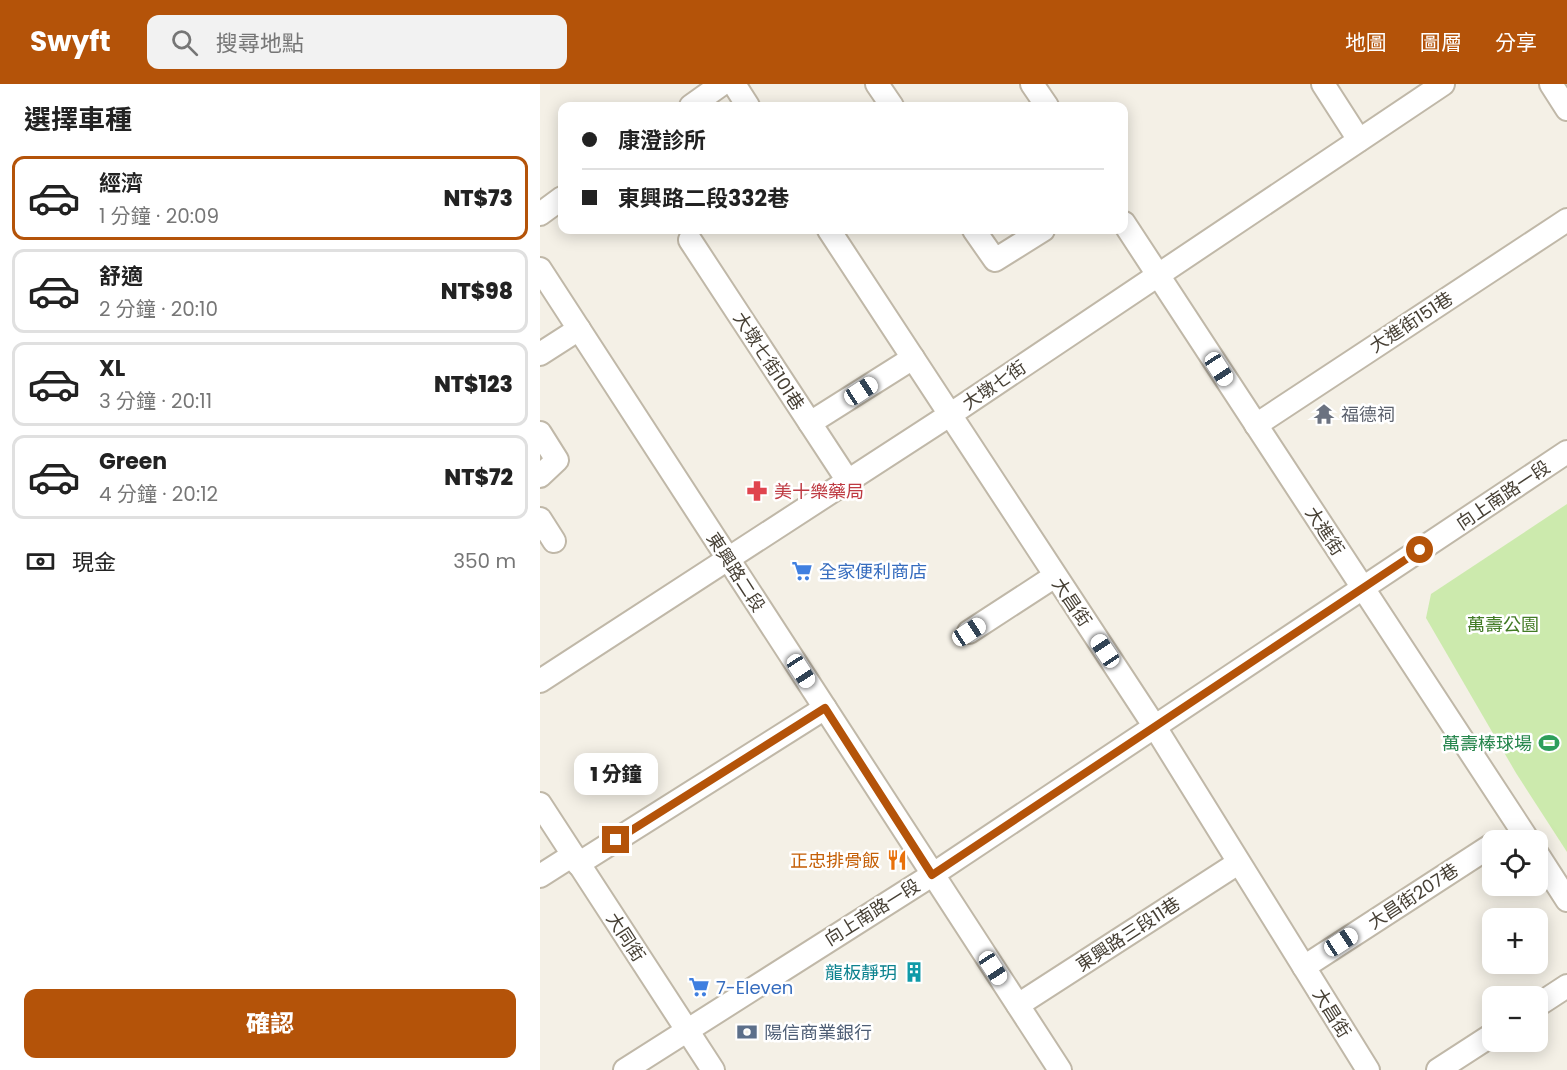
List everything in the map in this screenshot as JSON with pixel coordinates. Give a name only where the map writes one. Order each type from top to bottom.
[{"type":"street","points":[[697,102],[722,84]]},
{"type":"street","points":[[734,84],[745,102]]},
{"type":"street","points":[[877,84],[889,102]]},
{"type":"street","points":[[1032,84],[1044,102]]},
{"type":"street","points":[[1323,84],[1359,140]]},
{"type":"street","name":"大墩七街","points":[[540,681],[951,414],[1443,84]]},
{"type":"street","points":[[1551,84],[1567,109]]},
{"type":"street","points":[[540,214],[558,201]]},
{"type":"street","name":"大進街151巷","points":[[1256,424],[1567,220]]},
{"type":"street","name":"大進街","points":[[1128,229],[1520,830]]},
{"type":"street","name":"大昌街","points":[[832,234],[1155,727],[1368,1070]]},
{"type":"street","points":[[977,234],[995,260],[1037,234]]},
{"type":"street","name":"大墩七街101巷","points":[[690,240],[848,482]]},
{"type":"street","name":"東興路二段","points":[[540,269],[1060,1070]]},
{"type":"street","points":[[540,354],[579,329]]},
{"type":"street","points":[[810,423],[912,358]]},
{"type":"street","points":[[540,433],[557,460],[540,476]]},
{"type":"street","name":"向上南路一段","points":[[625,1070],[932,875],[1567,452]]},
{"type":"street","points":[[540,519],[554,541]]},
{"type":"street","points":[[969,632],[1055,576]]},
{"type":"street","points":[[540,876],[576,859],[825,708]]},
{"type":"street","name":"大同街","points":[[540,804],[713,1070]]},
{"type":"street","name":"大昌街207巷","points":[[1304,967],[1482,851]]},
{"type":"street","name":"東興路三段11巷","points":[[1018,1005],[1239,863]]},
{"type":"street","points":[[1548,871],[1567,900]]},
{"type":"street","points":[[1548,998],[1567,986]]},
{"type":"street","points":[[1438,1070],[1482,1041]]},
{"type":"green space","name":"萬壽公園","points":[[1567,504],[1567,852],[1516,773],[1426,618],[1431,594]]},
{"type":"place","name":"福德祠","points":[[1324,414]]},
{"type":"place","name":"美十樂藥局","points":[[757,491]]},
{"type":"place","name":"全家便利商店","points":[[802,571]]},
{"type":"place","name":"萬壽棒球場","points":[[1549,743]]},
{"type":"place","name":"正忠排骨飯","points":[[897,860]]},
{"type":"place","name":"龍板靜玥","points":[[914,972]]},
{"type":"place","name":"7-Eleven","points":[[699,987]]},
{"type":"place","name":"陽信商業銀行","points":[[747,1032]]},
{"type":"route","points":[[616,840],[825,708],[932,875],[1420,550]]}]
